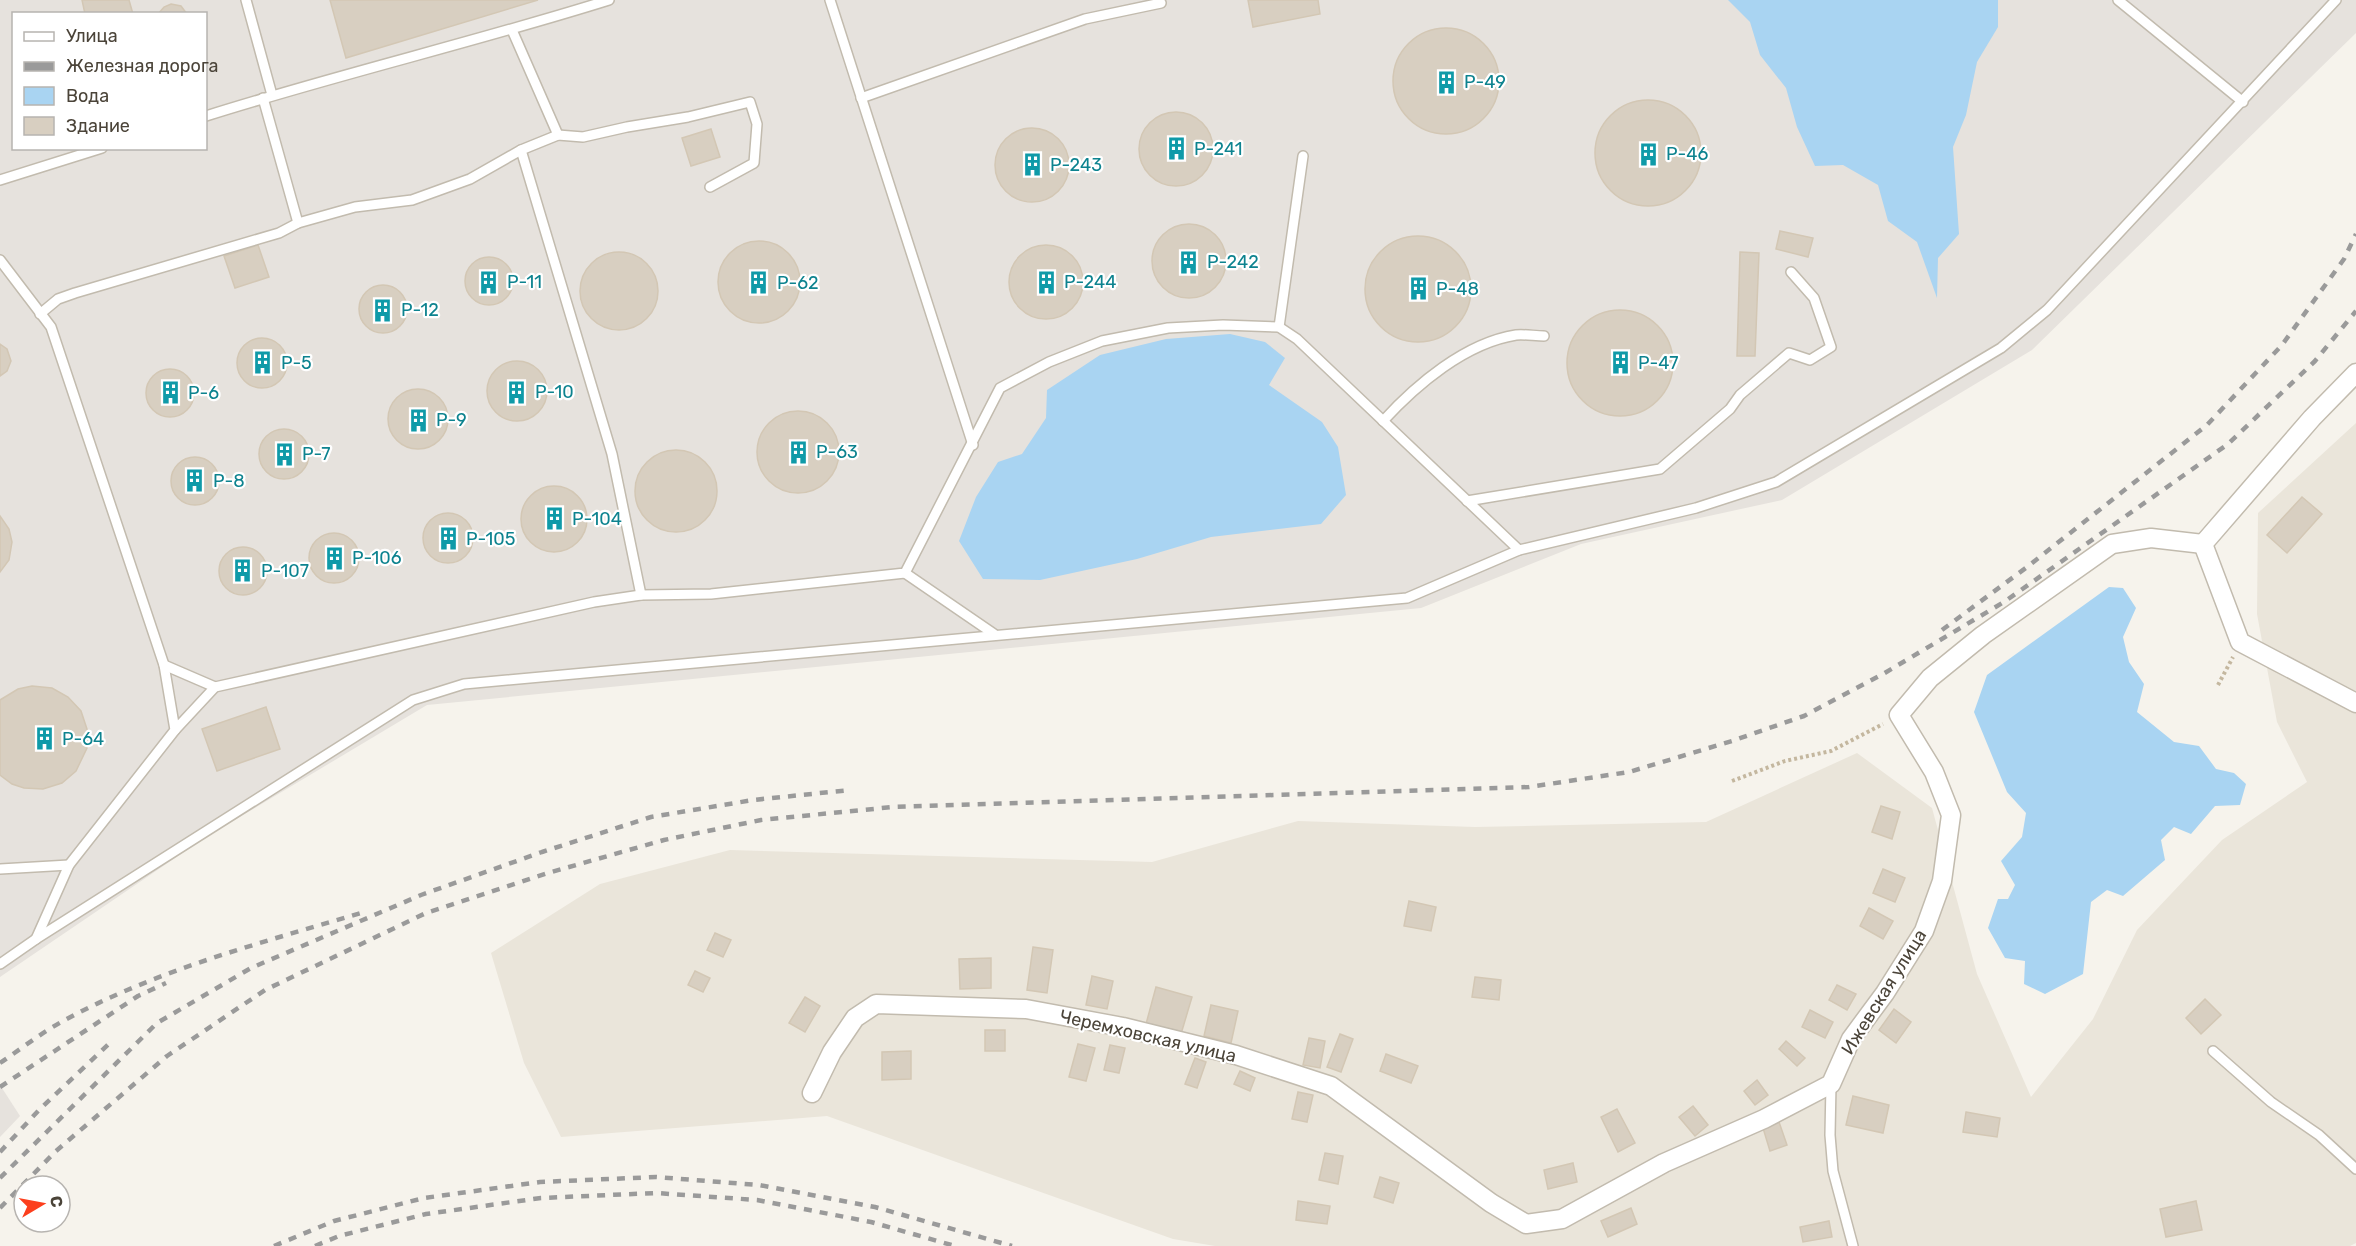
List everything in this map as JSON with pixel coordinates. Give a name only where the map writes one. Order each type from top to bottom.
[{"type":"street","points":[[2203,544],[2312,418],[2356,373]]},
{"type":"street","points":[[1899,715],[1930,678],[1974,642],[2112,544],[2151,538],[2203,544]]},
{"type":"street","points":[[2203,544],[2240,642],[2356,703]]},
{"type":"street","name":"Ижевская улица","points":[[1831,1084],[1851,1039],[1886,993],[1924,931],[1942,881],[1951,815],[1934,772],[1899,715]]},
{"type":"street","name":"Черемховская улица","points":[[812,1093],[832,1052],[855,1017],[876,1004],[1026,1009],[1123,1027],[1236,1055],[1331,1086],[1491,1203],[1526,1224],[1562,1219],[1664,1163],[1764,1119],[1831,1084]]},
{"type":"lane","points":[[246,0],[298,223]]},
{"type":"lane","points":[[207,116],[268,96],[512,30],[609,0]]},
{"type":"lane","points":[[830,0],[973,445]]},
{"type":"lane","points":[[2118,0],[2243,102]]},
{"type":"lane","points":[[0,964],[413,700],[465,684],[1407,598],[1520,550],[1695,508],[1776,482],[2001,348],[2047,310],[2336,0]]},
{"type":"lane","points":[[861,98],[1085,19],[1161,3]]},
{"type":"lane","points":[[512,30],[558,135]]},
{"type":"lane","points":[[40,314],[58,298],[279,233],[298,223],[355,207],[412,200],[470,178],[521,150],[558,135],[583,137],[688,117],[750,102],[757,124],[754,163],[710,187]]},
{"type":"lane","points":[[0,180],[96,150]]},
{"type":"lane","points":[[521,150],[612,454],[641,595]]},
{"type":"lane","points":[[1279,327],[1303,156]]},
{"type":"lane","points":[[0,260],[51,327],[164,665],[175,730]]},
{"type":"lane","points":[[1467,501],[1660,469],[1789,353],[1810,360],[1831,347],[1814,298],[1791,272]]},
{"type":"lane","points":[[905,573],[973,445],[1000,388],[1049,362],[1102,341],[1168,328],[1223,325],[1279,327],[1297,339],[1520,550]]},
{"type":"lane","points":[[1383,421],[1410,391],[1479,346],[1516,335],[1544,336]]},
{"type":"lane","points":[[36,939],[69,865],[175,730],[215,687],[594,602],[641,595],[711,594],[905,573],[994,634]]},
{"type":"lane","points":[[164,665],[215,687]]},
{"type":"lane","points":[[0,869],[69,865]]},
{"type":"lane","points":[[2213,1051],[2271,1102],[2319,1135],[2356,1169]]},
{"type":"lane","points":[[1831,1084],[1830,1135],[1833,1171],[1853,1246]]},
{"type":"path","points":[[2218,686],[2240,642]]},
{"type":"path","points":[[1732,781],[1785,761],[1831,751],[1899,715]]},
{"type":"shaded area","points":[[0,0],[2356,0],[2356,33],[2032,350],[1782,500],[1581,544],[1421,608],[427,705],[203,839],[0,977]]},
{"type":"shaded area","points":[[2356,423],[2356,1243],[2350,1246],[1215,1246],[1173,1239],[827,1116],[561,1137],[524,1063],[491,953],[600,884],[730,850],[1152,862],[1298,821],[1475,827],[1706,822],[1857,753],[1932,808],[1977,974],[2031,1097],[2093,1019],[2137,930],[2222,840],[2307,782],[2277,722],[2257,614],[2258,513]]},
{"type":"shaded area","points":[[0,1085],[20,1116],[0,1137]]},
{"type":"water","points":[[1728,0],[1998,0],[1998,27],[1977,62],[1966,115],[1953,147],[1959,234],[1938,258],[1937,298],[1917,242],[1888,221],[1878,185],[1843,165],[1815,166],[1797,127],[1786,88],[1760,55],[1750,22]]},
{"type":"water","points":[[1230,334],[1265,342],[1285,358],[1269,385],[1322,422],[1338,447],[1346,495],[1321,524],[1211,537],[1137,559],[1040,580],[983,579],[959,541],[976,497],[998,462],[1022,454],[1046,418],[1047,390],[1100,355],[1166,339]]},
{"type":"water","points":[[2109,587],[2123,588],[2136,608],[2123,637],[2129,662],[2144,684],[2137,712],[2174,742],[2199,746],[2216,769],[2234,773],[2246,784],[2240,805],[2215,806],[2191,834],[2174,827],[2161,840],[2165,860],[2123,896],[2107,890],[2091,902],[2083,974],[2045,994],[2024,984],[2025,961],[2005,958],[1988,928],[1998,899],[2008,899],[2015,885],[2001,861],[2022,837],[2026,813],[2007,792],[1974,712],[1987,675]]},
{"type":"building","points":[[82,0],[129,0],[132,12],[85,12]]},
{"type":"building","points":[[330,0],[538,0],[346,58]]},
{"type":"building","points":[[1248,0],[1318,0],[1320,14],[1253,27]]},
{"type":"building","points":[[171,4],[181,6],[186,12],[160,12]]},
{"type":"building","name":"Р-49","points":[[1446,28],[1466,32],[1483,44],[1495,61],[1499,81],[1495,101],[1483,118],[1466,130],[1446,134],[1426,130],[1409,118],[1397,101],[1393,81],[1397,61],[1409,44],[1426,32]]},
{"type":"building","name":"Р-46","points":[[1648,100],[1668,104],[1685,116],[1697,133],[1701,153],[1697,173],[1685,190],[1668,202],[1648,206],[1628,202],[1611,190],[1599,173],[1595,153],[1599,133],[1611,116],[1628,104]]},
{"type":"building","name":"Р-241","points":[[1169,112],[1183,112],[1197,118],[1207,128],[1213,142],[1211,163],[1197,180],[1183,186],[1169,186],[1155,180],[1145,170],[1139,156],[1139,142],[1145,128],[1155,118]]},
{"type":"building","name":"Р-243","points":[[1025,128],[1039,128],[1053,134],[1063,144],[1069,158],[1067,179],[1053,196],[1039,202],[1025,202],[1011,196],[1001,186],[995,172],[995,158],[1001,144],[1011,134]]},
{"type":"building","points":[[711,129],[720,157],[691,166],[682,138]]},
{"type":"building","name":"Р-242","points":[[1182,224],[1196,224],[1210,230],[1220,240],[1226,254],[1224,275],[1210,292],[1196,298],[1182,298],[1168,292],[1158,282],[1152,268],[1152,254],[1158,240],[1168,230]]},
{"type":"building","points":[[1780,231],[1813,238],[1808,257],[1776,249]]},
{"type":"building","name":"Р-48","points":[[1418,236],[1438,240],[1455,252],[1467,269],[1471,289],[1467,309],[1455,326],[1438,338],[1418,342],[1398,338],[1381,326],[1369,309],[1365,289],[1369,269],[1381,252],[1398,240]]},
{"type":"building","name":"Р-62","points":[[759,241],[775,244],[788,253],[797,266],[800,282],[797,298],[788,311],[775,320],[759,323],[743,320],[730,311],[721,298],[718,282],[721,266],[730,253],[743,244]]},
{"type":"building","points":[[258,245],[269,277],[235,288],[224,256]]},
{"type":"building","name":"Р-244","points":[[1039,245],[1053,245],[1067,251],[1077,261],[1083,275],[1081,296],[1067,313],[1053,319],[1039,319],[1025,313],[1015,303],[1009,289],[1009,275],[1015,261],[1025,251]]},
{"type":"building","points":[[619,252],[634,255],[646,264],[655,276],[658,291],[655,306],[646,318],[634,327],[619,330],[604,327],[592,318],[583,306],[580,291],[583,276],[592,264],[604,255]]},
{"type":"building","points":[[1740,252],[1759,253],[1755,356],[1737,356]]},
{"type":"building","name":"Р-11","points":[[484,257],[494,257],[509,267],[513,281],[512,290],[503,301],[494,305],[484,305],[469,295],[465,286],[465,276],[475,261]]},
{"type":"building","name":"Р-12","points":[[378,285],[388,285],[403,295],[407,309],[406,318],[397,329],[388,333],[378,333],[363,323],[359,314],[359,304],[369,289]]},
{"type":"building","name":"Р-47","points":[[1620,310],[1640,314],[1657,326],[1669,343],[1673,363],[1669,383],[1657,400],[1640,412],[1620,416],[1600,412],[1583,400],[1571,383],[1567,363],[1571,343],[1583,326],[1600,314]]},
{"type":"building","name":"Р-5","points":[[262,338],[271,340],[282,349],[287,363],[285,372],[276,383],[262,388],[253,386],[242,377],[237,363],[239,354],[248,343]]},
{"type":"building","points":[[0,344],[7,349],[11,361],[7,371],[0,376]]},
{"type":"building","name":"Р-10","points":[[511,361],[523,361],[534,366],[542,374],[547,391],[545,403],[534,416],[523,421],[511,421],[500,416],[492,408],[487,397],[487,385],[492,374],[500,366]]},
{"type":"building","name":"Р-6","points":[[165,369],[175,369],[190,379],[194,393],[193,402],[184,413],[175,417],[165,417],[150,407],[146,398],[146,388],[156,373]]},
{"type":"building","name":"Р-9","points":[[412,389],[424,389],[435,394],[443,402],[448,419],[446,431],[435,444],[424,449],[412,449],[401,444],[393,436],[388,425],[388,413],[393,402],[401,394]]},
{"type":"building","name":"Р-63","points":[[798,411],[814,414],[827,423],[836,436],[839,452],[836,468],[827,481],[814,490],[798,493],[782,490],[769,481],[760,468],[757,452],[760,436],[769,423],[782,414]]},
{"type":"building","name":"Р-7","points":[[284,429],[293,431],[304,440],[309,454],[307,463],[298,474],[284,479],[275,477],[264,468],[259,454],[261,445],[270,434]]},
{"type":"building","points":[[676,450],[692,453],[705,462],[714,475],[717,491],[714,507],[705,520],[692,529],[676,532],[660,529],[647,520],[638,507],[635,491],[638,475],[647,462],[660,453]]},
{"type":"building","name":"Р-8","points":[[190,457],[200,457],[215,467],[219,481],[218,490],[209,501],[200,505],[190,505],[175,495],[171,486],[171,476],[181,461]]},
{"type":"building","name":"Р-104","points":[[547,486],[561,486],[573,491],[582,500],[587,519],[585,532],[578,543],[561,552],[547,552],[535,547],[526,538],[521,526],[521,512],[526,500],[535,491]]},
{"type":"building","points":[[2302,497],[2322,514],[2287,553],[2267,535]]},
{"type":"building","name":"Р-105","points":[[448,513],[457,515],[468,524],[473,538],[471,547],[462,558],[448,563],[439,561],[428,552],[423,538],[425,529],[434,518]]},
{"type":"building","points":[[0,516],[9,529],[12,542],[9,560],[0,572]]},
{"type":"building","name":"Р-106","points":[[334,533],[343,535],[354,544],[359,558],[357,567],[348,578],[334,583],[325,581],[314,572],[309,558],[311,549],[320,538]]},
{"type":"building","name":"Р-107","points":[[238,547],[248,547],[263,557],[267,571],[266,580],[257,591],[248,595],[238,595],[223,585],[219,576],[219,566],[229,551]]},
{"type":"building","name":"Р-64","points":[[32,686],[52,688],[68,697],[81,711],[87,729],[87,748],[76,771],[62,783],[43,789],[24,788],[12,784],[0,775],[0,700],[18,689]]},
{"type":"building","points":[[266,707],[280,749],[217,771],[202,729]]},
{"type":"building","points":[[1881,806],[1900,812],[1892,839],[1872,832]]},
{"type":"building","points":[[1883,869],[1905,878],[1895,902],[1873,893]]},
{"type":"building","points":[[1409,901],[1436,907],[1431,931],[1404,926]]},
{"type":"building","points":[[1869,908],[1893,921],[1883,939],[1860,926]]},
{"type":"building","points":[[715,933],[731,940],[723,957],[707,950]]},
{"type":"building","points":[[1033,947],[1053,950],[1047,993],[1027,990]]},
{"type":"building","points":[[991,958],[991,988],[960,989],[959,959]]},
{"type":"building","points":[[695,971],[710,978],[703,992],[688,985]]},
{"type":"building","points":[[1092,976],[1113,981],[1107,1009],[1086,1005]]},
{"type":"building","points":[[1475,977],[1501,980],[1499,1000],[1472,997]]},
{"type":"building","points":[[1837,985],[1856,994],[1847,1010],[1829,1000]]},
{"type":"building","points":[[1156,987],[1192,997],[1181,1034],[1146,1024]]},
{"type":"building","points":[[805,997],[820,1006],[805,1032],[789,1023]]},
{"type":"building","points":[[2205,999],[2221,1015],[2201,1034],[2186,1018]]},
{"type":"building","points":[[1211,1005],[1238,1011],[1231,1043],[1204,1036]]},
{"type":"building","points":[[1894,1009],[1911,1022],[1896,1043],[1879,1030]]},
{"type":"building","points":[[1810,1010],[1833,1022],[1825,1038],[1802,1027]]},
{"type":"building","points":[[985,1030],[1005,1030],[1005,1051],[985,1051]]},
{"type":"building","points":[[1340,1034],[1353,1039],[1341,1072],[1327,1067]]},
{"type":"building","points":[[1309,1038],[1325,1041],[1320,1068],[1303,1065]]},
{"type":"building","points":[[1786,1041],[1805,1058],[1797,1066],[1779,1049]]},
{"type":"building","points":[[1078,1044],[1095,1048],[1086,1081],[1069,1077]]},
{"type":"building","points":[[1110,1045],[1125,1048],[1119,1073],[1104,1070]]},
{"type":"building","points":[[911,1051],[911,1079],[882,1080],[882,1052]]},
{"type":"building","points":[[1386,1054],[1418,1066],[1411,1083],[1380,1071]]},
{"type":"building","points":[[1195,1058],[1206,1062],[1197,1088],[1185,1084]]},
{"type":"building","points":[[1240,1071],[1255,1078],[1250,1091],[1234,1084]]},
{"type":"building","points":[[1757,1080],[1768,1095],[1755,1105],[1744,1091]]},
{"type":"building","points":[[1298,1092],[1313,1095],[1307,1122],[1292,1119]]},
{"type":"building","points":[[1853,1096],[1889,1105],[1883,1133],[1846,1125]]},
{"type":"building","points":[[1693,1106],[1708,1125],[1695,1136],[1679,1117]]},
{"type":"building","points":[[1617,1109],[1635,1143],[1618,1152],[1601,1117]]},
{"type":"building","points":[[1966,1112],[2000,1118],[1997,1137],[1963,1132]]},
{"type":"building","points":[[1779,1122],[1787,1145],[1770,1151],[1763,1128]]},
{"type":"building","points":[[1325,1153],[1343,1156],[1338,1184],[1319,1180]]},
{"type":"building","points":[[1573,1163],[1577,1182],[1548,1189],[1544,1170]]},
{"type":"building","points":[[1380,1177],[1399,1183],[1393,1203],[1374,1197]]},
{"type":"building","points":[[1298,1201],[1330,1206],[1327,1224],[1296,1220]]},
{"type":"building","points":[[2196,1201],[2202,1230],[2166,1237],[2160,1209]]},
{"type":"building","points":[[1631,1208],[1637,1224],[1608,1237],[1601,1221]]},
{"type":"building","points":[[1829,1221],[1832,1237],[1803,1242],[1800,1227]]},
{"type":"railway","points":[[1942,630],[2027,567],[2207,425],[2282,345],[2344,259],[2356,234]]},
{"type":"railway","points":[[0,1208],[56,1151],[167,1056],[265,990],[426,913],[548,873],[664,840],[761,820],[893,807],[1529,787],[1629,772],[1732,741],[1804,716],[1883,674],[2004,602],[2228,444],[2315,361],[2356,311]]},
{"type":"railway","points":[[0,1178],[157,1023],[251,968],[421,895],[542,852],[651,817],[753,800],[850,790]]},
{"type":"railway","points":[[0,1063],[56,1025],[136,986],[210,959],[361,913]]},
{"type":"railway","points":[[0,1087],[138,996],[166,983]]},
{"type":"railway","points":[[0,1152],[39,1110],[113,1040]]},
{"type":"railway","points":[[274,1246],[334,1221],[424,1198],[540,1182],[656,1177],[759,1185],[875,1207],[1012,1246]]},
{"type":"railway","points":[[315,1246],[339,1236],[426,1214],[541,1198],[656,1193],[757,1200],[871,1222],[955,1246]]},
{"type":"place","name":"Р-49","points":[[1446,82]]},
{"type":"place","name":"Р-241","points":[[1176,149]]},
{"type":"place","name":"Р-46","points":[[1648,154]]},
{"type":"place","name":"Р-243","points":[[1032,165]]},
{"type":"place","name":"Р-242","points":[[1189,262]]},
{"type":"place","name":"Р-11","points":[[489,282]]},
{"type":"place","name":"Р-244","points":[[1046,282]]},
{"type":"place","name":"Р-62","points":[[759,283]]},
{"type":"place","name":"Р-48","points":[[1418,289]]},
{"type":"place","name":"Р-12","points":[[383,310]]},
{"type":"place","name":"Р-5","points":[[263,363]]},
{"type":"place","name":"Р-47","points":[[1620,363]]},
{"type":"place","name":"Р-10","points":[[517,392]]},
{"type":"place","name":"Р-6","points":[[170,393]]},
{"type":"place","name":"Р-9","points":[[418,420]]},
{"type":"place","name":"Р-63","points":[[798,452]]},
{"type":"place","name":"Р-7","points":[[284,454]]},
{"type":"place","name":"Р-8","points":[[195,481]]},
{"type":"place","name":"Р-104","points":[[554,519]]},
{"type":"place","name":"Р-105","points":[[448,539]]},
{"type":"place","name":"Р-106","points":[[334,558]]},
{"type":"place","name":"Р-107","points":[[243,571]]},
{"type":"place","name":"Р-64","points":[[44,739]]}]
